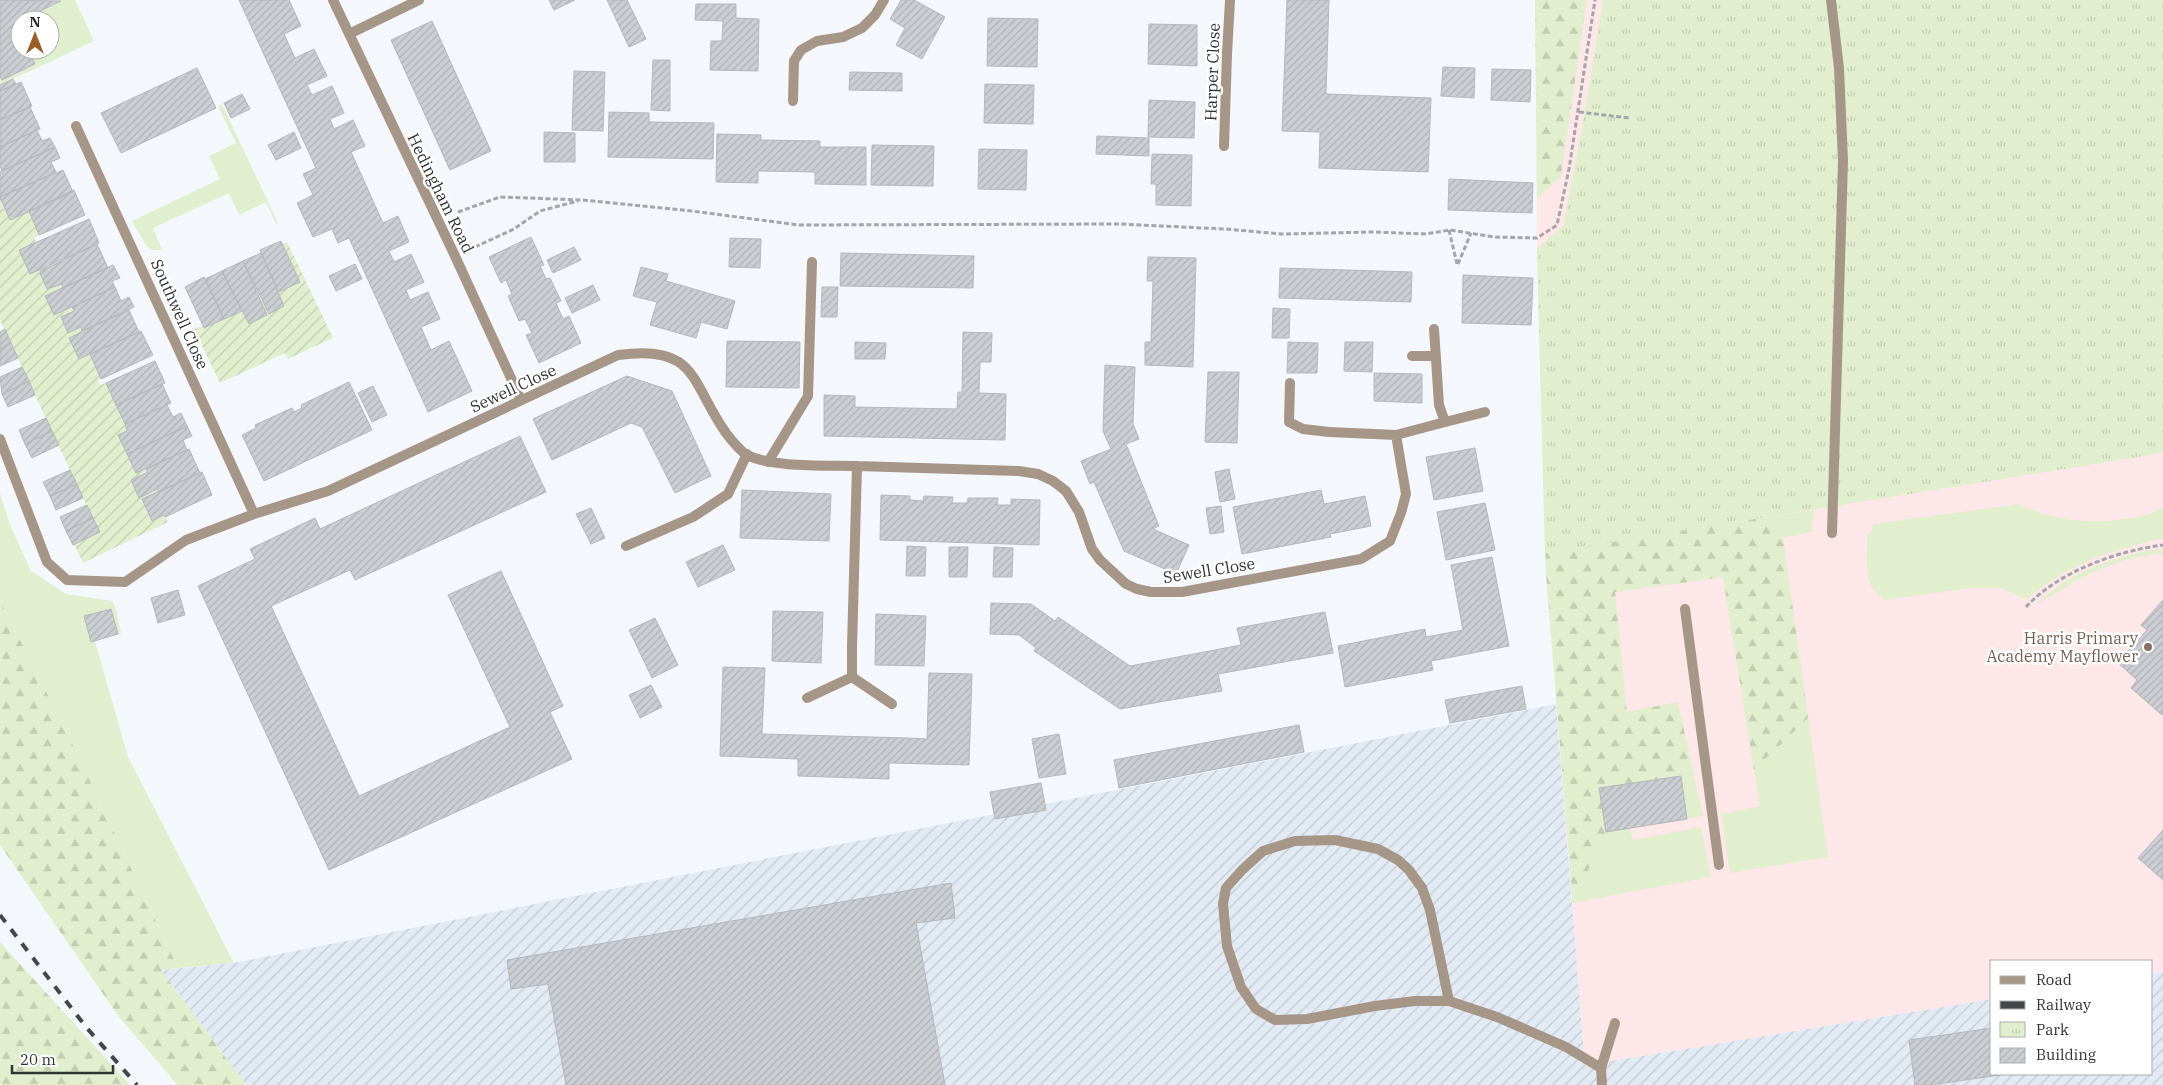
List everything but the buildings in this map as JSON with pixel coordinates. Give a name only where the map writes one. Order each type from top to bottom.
[{"type":"street","name":"Hedingham Road","points":[[333,0],[455,256],[521,400]]},
{"type":"street","points":[[349,34],[418,0]]},
{"type":"street","points":[[793,101],[794,61],[802,50],[817,41],[843,37],[862,28],[875,16],[884,0]]},
{"type":"street","name":"Harper Close","points":[[1224,146],[1226,54],[1230,0]]},
{"type":"street","points":[[1831,0],[1839,68],[1843,161],[1832,533]]},
{"type":"street","name":"Southwell Close","points":[[76,126],[254,514]]},
{"type":"street","points":[[768,462],[808,396],[812,262]]},
{"type":"street","points":[[1434,329],[1439,405],[1445,422]]},
{"type":"street","name":"Sewell Close","points":[[0,439],[47,562],[67,580],[124,582],[186,540],[254,514],[328,491],[618,355],[641,352],[663,354],[682,364],[696,378],[720,425],[732,442],[747,454],[768,462],[1019,471],[1038,474],[1053,481],[1066,491],[1079,512],[1092,549],[1117,577],[1137,589],[1151,592],[1182,592],[1361,560],[1390,541],[1402,513],[1406,494],[1396,435]]},
{"type":"street","points":[[1412,356],[1436,356]]},
{"type":"street","points":[[1290,383],[1289,422],[1303,429],[1396,435],[1485,412]]},
{"type":"street","points":[[626,546],[693,517],[728,494],[747,454]]},
{"type":"street","points":[[852,677],[857,466]]},
{"type":"street","points":[[1685,609],[1719,865]]},
{"type":"street","points":[[808,698],[852,677]]},
{"type":"street","points":[[852,677],[892,704]]},
{"type":"street","points":[[1449,1001],[1430,910],[1422,888],[1409,870],[1398,860],[1378,849],[1335,840],[1295,841],[1263,851],[1226,888],[1223,904],[1226,946],[1241,987],[1256,1009],[1275,1020],[1307,1019],[1399,1003],[1449,1001],[1489,1014],[1566,1047],[1601,1068]]},
{"type":"street","points":[[1602,1085],[1601,1068],[1615,1023]]},
{"type":"path","points":[[437,220],[500,197],[583,200],[692,211],[799,225],[1119,224],[1225,229],[1282,234],[1373,232],[1426,234],[1449,230],[1494,237],[1537,238],[1557,225],[1596,0]]},
{"type":"path","points":[[1578,112],[1629,118]]},
{"type":"path","points":[[455,256],[514,229],[540,211],[583,200]]},
{"type":"path","points":[[1449,230],[1457,264],[1471,233]]},
{"type":"path","points":[[2026,607],[2045,589],[2072,572],[2141,548],[2163,545]]},
{"type":"shaded area","points":[[1535,0],[2163,0],[2163,971],[2153,973],[2153,960],[1990,960],[1990,999],[1585,1065],[1546,574],[1537,238]]},
{"type":"shaded area","points":[[1556,704],[1585,1065],[1990,999],[1990,1075],[2153,1075],[2153,973],[2163,971],[2163,1085],[246,1085],[161,970],[234,963]]},
{"type":"green space","points":[[60,0],[75,0],[94,41],[60,57],[60,10],[44,10],[61,2]]},
{"type":"green space","points":[[1535,0],[1587,0],[1561,177],[1537,199]]},
{"type":"green space","points":[[1603,0],[2163,0],[2163,453],[1545,553],[1537,248],[1563,226],[1583,122]]},
{"type":"green space","points":[[33,60],[53,60],[0,85],[0,76],[2,80],[35,65]]},
{"type":"green space","points":[[222,104],[278,223],[276,224],[266,202],[239,215],[229,193],[153,228],[162,250],[151,250],[145,244],[132,221],[220,179],[209,156],[236,143],[218,106]]},
{"type":"green space","points":[[0,197],[10,220],[29,211],[39,235],[34,237],[36,242],[19,250],[30,273],[52,264],[53,266],[40,273],[46,289],[62,284],[63,288],[45,296],[54,315],[72,307],[83,332],[70,339],[79,359],[90,354],[101,379],[98,380],[100,385],[106,383],[127,431],[118,435],[136,473],[146,469],[148,472],[131,480],[139,497],[157,489],[159,492],[142,500],[152,520],[164,515],[168,522],[83,563],[74,544],[99,532],[0,320]]},
{"type":"green space","points":[[287,242],[333,338],[288,359],[285,353],[220,383],[194,329],[203,326],[205,328],[243,311],[249,324],[267,315],[261,302],[263,301],[269,314],[284,306],[278,293],[300,282],[283,244]]},
{"type":"green space","points":[[1537,248],[1756,519],[1783,538],[1808,718],[1754,770],[1723,577],[1615,592],[1627,712],[1678,702],[1693,772],[1681,776],[1599,789],[1606,832],[1573,903],[1546,574]]},
{"type":"green space","points":[[0,493],[10,525],[31,571],[66,594],[112,601],[116,609],[121,633],[118,634],[110,609],[85,616],[95,641],[128,757],[234,963],[178,968],[71,741],[0,600]]},
{"type":"green space","points":[[2019,504],[2047,515],[2092,521],[2108,521],[2141,516],[2163,507],[2163,539],[2129,547],[2088,561],[2062,574],[2027,600],[2001,588],[1972,588],[1884,600],[1872,587],[1867,571],[1867,535],[1872,532],[1873,524]]},
{"type":"green space","points":[[1814,510],[1812,532],[1783,538],[1828,857],[1730,873],[1721,814],[1760,806],[1723,577],[1615,592],[1627,712],[1678,702],[1703,816],[1687,819],[1681,776],[1599,789],[1606,831],[1630,828],[1633,840],[1701,827],[1711,877],[1573,903],[1545,553]]},
{"type":"green space","points":[[2163,549],[2163,554],[2132,559],[2101,569],[2034,604],[2076,575],[2126,556]]},
{"type":"green space","points":[[0,600],[71,741],[178,968],[161,970],[246,1085],[178,1085],[119,1017],[0,845]]},
{"type":"green space","points":[[0,942],[130,1085],[0,1085]]},
{"type":"railway","points":[[0,915],[86,1027],[137,1085]]},
{"type":"place","name":"Harris Primary Academy Mayflower","points":[[2148,647]]}]
